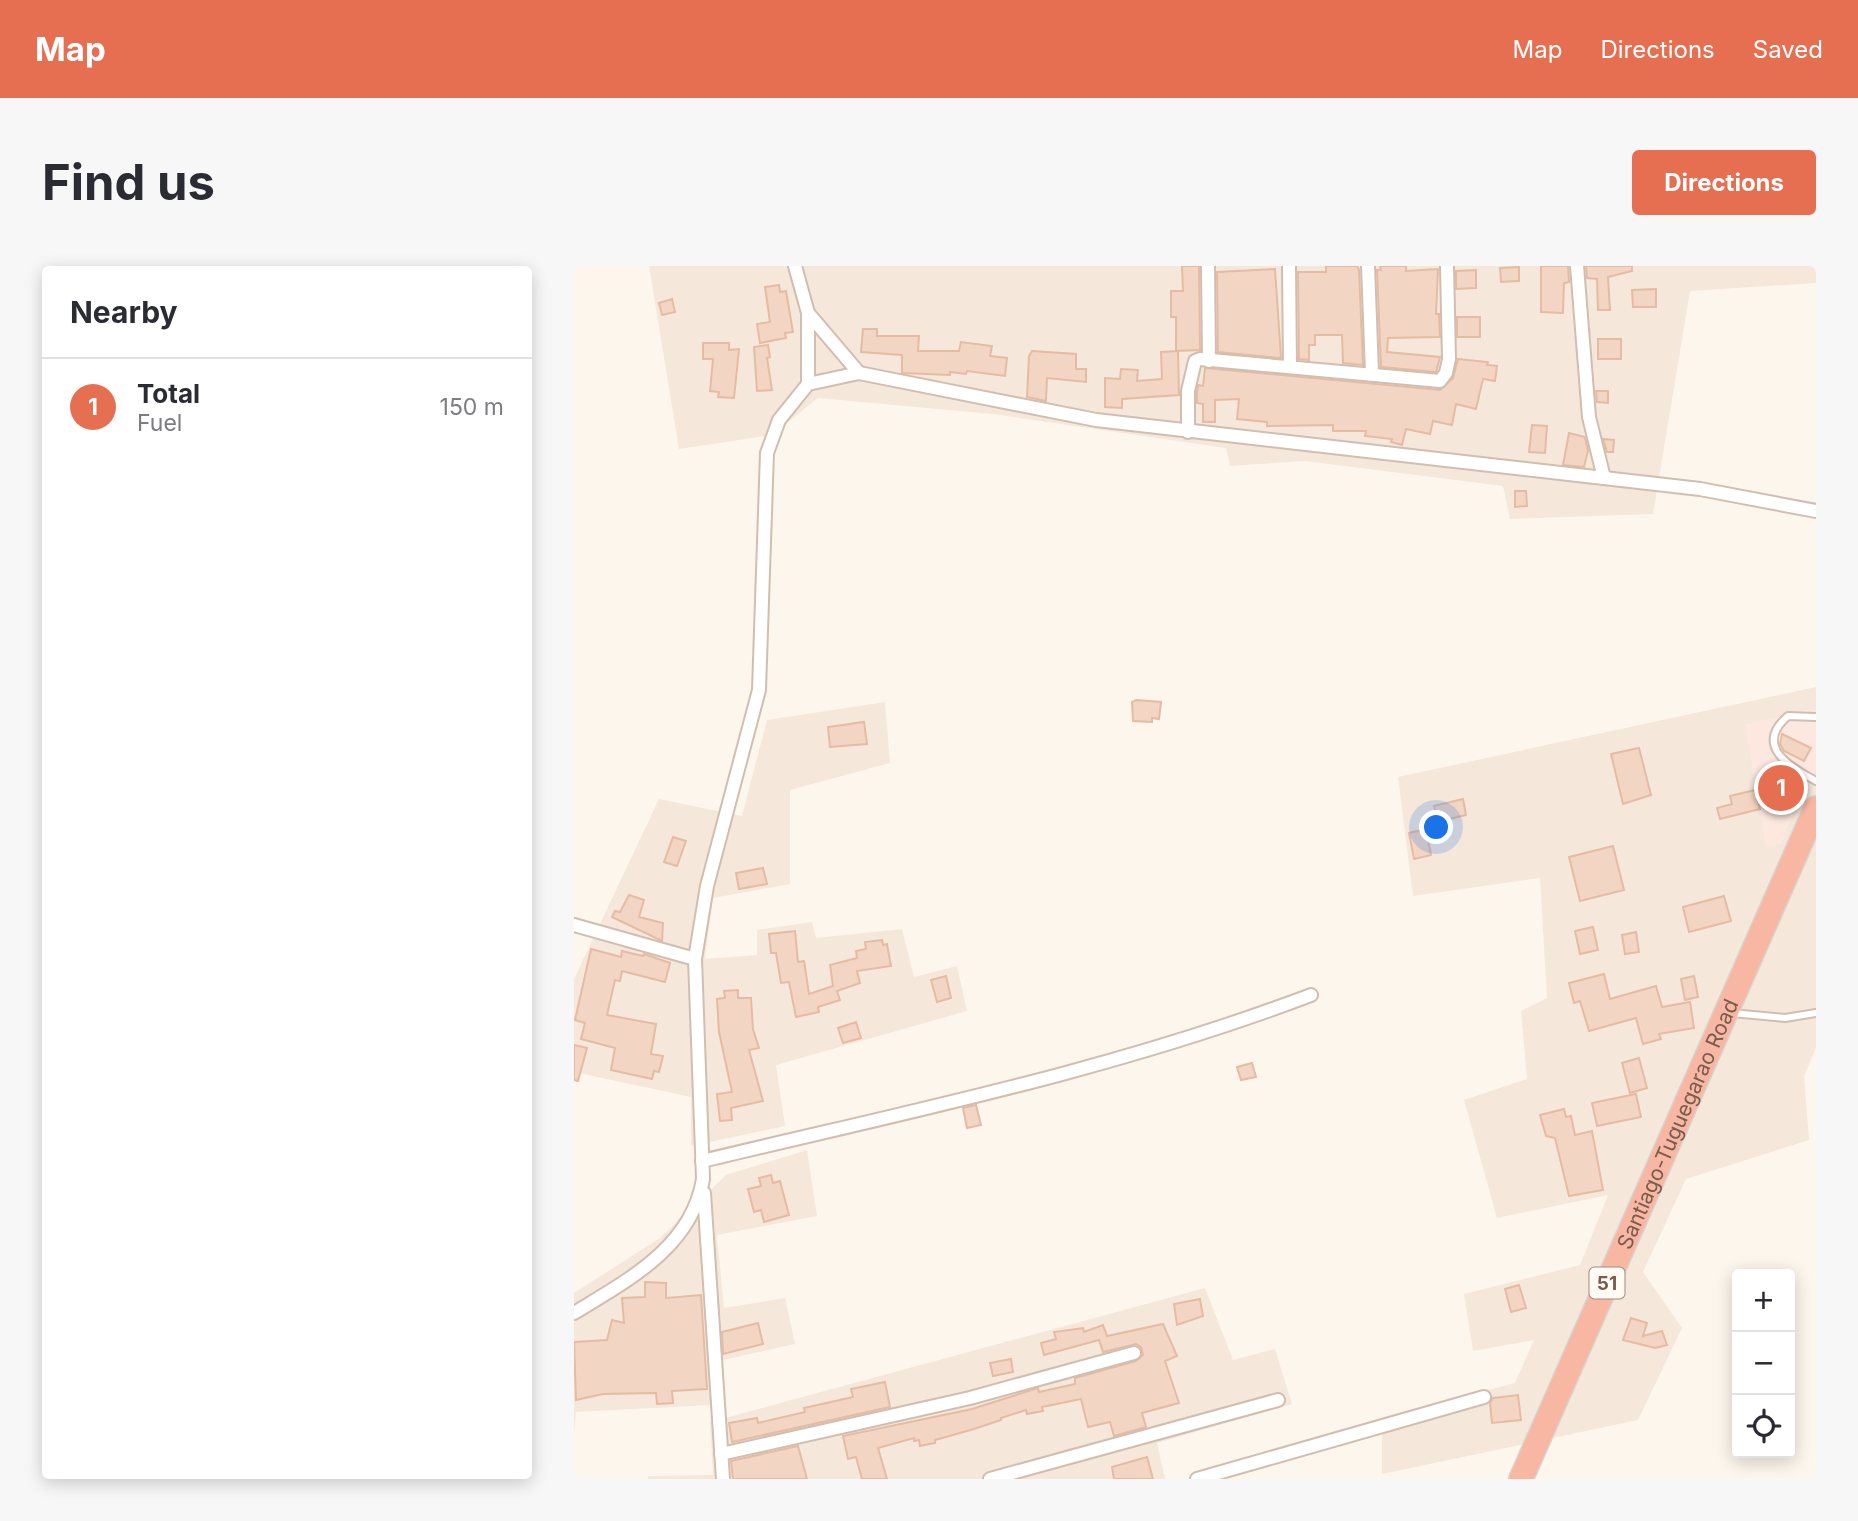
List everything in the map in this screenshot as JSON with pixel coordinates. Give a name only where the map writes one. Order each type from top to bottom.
[{"type":"highway","name":"Santiago-Tuguegarao Road","points":[[1521,1479],[1816,808]]},
{"type":"street","points":[[723,1479],[702,1161],[695,959],[708,886],[759,690],[767,453],[779,420],[808,384],[808,313],[795,266]]},
{"type":"street","points":[[1208,266],[1209,361]]},
{"type":"street","points":[[1289,266],[1290,366]]},
{"type":"street","points":[[1368,266],[1372,373]]},
{"type":"street","points":[[1188,432],[1188,391],[1195,361],[1372,373],[1431,382],[1444,377],[1449,359],[1447,266]]},
{"type":"street","points":[[1577,266],[1589,417],[1604,478]]},
{"type":"street","points":[[808,313],[859,373]]},
{"type":"street","points":[[808,384],[859,373],[1069,415],[1188,432],[1699,489],[1816,511]]},
{"type":"street","points":[[574,925],[695,959]]},
{"type":"street","points":[[702,1161],[1086,1068],[1185,1039],[1311,995]]},
{"type":"street","points":[[574,1312],[632,1278],[660,1254],[690,1219],[703,1179]]},
{"type":"street","points":[[721,1454],[970,1398],[1135,1353]]},
{"type":"street","points":[[1197,1479],[1484,1397]]},
{"type":"street","points":[[990,1479],[1278,1400]]},
{"type":"lane","points":[[1816,717],[1788,716],[1774,734],[1775,749],[1782,759],[1816,781]]},
{"type":"lane","points":[[1726,1012],[1785,1018],[1816,1013]]},
{"type":"shaded area","points":[[649,266],[1816,266],[1816,283],[1690,291],[1653,514],[1510,519],[1503,486],[1305,461],[1230,466],[1226,448],[992,414],[818,398],[772,435],[679,449]]},
{"type":"shaded area","points":[[1816,687],[1816,1048],[1804,1076],[1809,1140],[1686,1179],[1643,1272],[1682,1328],[1638,1420],[1382,1474],[1382,1418],[1515,1383],[1534,1340],[1473,1351],[1464,1294],[1580,1265],[1608,1195],[1497,1218],[1464,1100],[1527,1079],[1521,1011],[1547,998],[1540,878],[1413,896],[1398,777]]},
{"type":"shaded area","points":[[885,702],[890,763],[790,790],[790,884],[713,898],[705,959],[757,955],[757,930],[812,922],[816,938],[902,929],[914,977],[957,966],[967,1011],[776,1065],[785,1126],[691,1146],[691,1097],[574,1072],[574,979],[659,799],[742,816],[767,720]]},
{"type":"shaded area","points":[[1816,708],[1816,769],[1795,807],[1782,843],[1766,847],[1745,725]]},
{"type":"shaded area","points":[[807,1150],[817,1216],[717,1235],[724,1308],[785,1298],[795,1344],[723,1360],[710,1366],[710,1405],[576,1412],[574,1433],[574,1293],[660,1238],[726,1175]]},
{"type":"shaded area","points":[[1205,1288],[1233,1360],[1275,1349],[1292,1404],[1157,1443],[1165,1479],[648,1479],[648,1476],[713,1475],[710,1422]]},
{"type":"building","points":[[1182,266],[1199,266],[1200,350],[1176,351],[1176,317],[1171,317],[1171,291],[1183,291]]},
{"type":"building","points":[[1326,266],[1357,266],[1359,270],[1363,365],[1343,363],[1342,335],[1315,335],[1315,345],[1309,345],[1309,360],[1299,359],[1298,272],[1326,272]]},
{"type":"building","points":[[1380,266],[1406,266],[1406,271],[1438,269],[1436,314],[1439,314],[1440,337],[1388,338],[1387,352],[1440,357],[1436,372],[1381,367],[1377,270],[1381,270]]},
{"type":"building","points":[[1541,266],[1568,266],[1569,282],[1564,283],[1563,313],[1541,312]]},
{"type":"building","points":[[1586,266],[1632,266],[1632,271],[1608,277],[1610,310],[1598,310],[1597,279],[1587,278]]},
{"type":"building","points":[[1519,267],[1519,281],[1501,282],[1500,268]]},
{"type":"building","points":[[1275,269],[1281,358],[1218,352],[1217,272]]},
{"type":"building","points":[[1476,270],[1476,288],[1456,289],[1456,271]]},
{"type":"building","points":[[779,285],[780,292],[786,291],[793,332],[785,333],[786,338],[760,343],[757,324],[770,322],[765,287]]},
{"type":"building","points":[[1656,289],[1656,307],[1633,307],[1632,290]]},
{"type":"building","points":[[672,299],[675,312],[662,315],[659,303]]},
{"type":"building","points":[[1457,317],[1480,317],[1480,337],[1457,337]]},
{"type":"building","points":[[863,329],[877,329],[877,336],[919,336],[918,351],[959,351],[961,342],[992,346],[990,356],[1007,358],[1005,376],[967,371],[966,374],[950,372],[950,375],[902,373],[902,355],[861,352]]},
{"type":"building","points":[[1598,339],[1621,339],[1621,359],[1598,359]]},
{"type":"building","points":[[703,343],[729,343],[729,350],[739,349],[734,398],[718,397],[719,392],[710,391],[713,359],[703,359]]},
{"type":"building","points":[[768,345],[770,357],[767,358],[772,390],[757,391],[754,347]]},
{"type":"building","points":[[1032,351],[1076,354],[1076,369],[1086,369],[1086,382],[1047,378],[1046,401],[1027,397],[1029,356]]},
{"type":"building","points":[[1178,351],[1179,395],[1122,399],[1122,408],[1105,407],[1105,378],[1120,379],[1121,369],[1138,370],[1137,381],[1162,379],[1161,352]]},
{"type":"building","points":[[1458,359],[1488,362],[1487,365],[1497,366],[1495,381],[1483,379],[1476,409],[1456,404],[1452,425],[1433,421],[1430,434],[1406,429],[1402,445],[1391,442],[1392,439],[1365,436],[1366,431],[1333,431],[1333,425],[1267,426],[1267,422],[1237,419],[1239,399],[1215,400],[1215,422],[1203,422],[1203,404],[1197,403],[1198,385],[1203,386],[1205,368],[1440,390],[1453,378]]},
{"type":"building","points":[[1596,391],[1608,391],[1608,403],[1597,402]]},
{"type":"building","points":[[1532,425],[1547,426],[1545,453],[1529,452]]},
{"type":"building","points":[[1569,433],[1585,437],[1588,451],[1584,467],[1563,465]]},
{"type":"building","points":[[1603,439],[1614,440],[1613,452],[1607,452]]},
{"type":"building","points":[[1515,491],[1526,491],[1527,506],[1515,507]]},
{"type":"building","points":[[1132,702],[1161,702],[1159,719],[1152,718],[1152,722],[1133,721]]},
{"type":"building","points":[[864,722],[867,744],[830,747],[828,727]]},
{"type":"building","points":[[1782,734],[1811,748],[1804,761],[1784,751],[1780,744]]},
{"type":"building","points":[[1639,748],[1651,795],[1623,804],[1611,754]]},
{"type":"building","points":[[1755,790],[1760,809],[1720,819],[1717,808],[1732,804],[1730,796]]},
{"type":"building","points":[[1463,799],[1466,815],[1438,822],[1434,806]]},
{"type":"building","points":[[1426,829],[1431,855],[1414,859],[1409,833]]},
{"type":"building","points":[[673,837],[686,841],[677,866],[664,862]]},
{"type":"building","points":[[1613,846],[1624,890],[1580,901],[1569,857]]},
{"type":"building","points":[[763,868],[767,884],[739,889],[736,873]]},
{"type":"building","points":[[629,895],[644,900],[639,917],[663,923],[662,941],[612,917],[615,911],[620,912]]},
{"type":"building","points":[[1724,896],[1731,921],[1689,932],[1683,907]]},
{"type":"building","points":[[1593,927],[1598,950],[1580,954],[1575,931]]},
{"type":"building","points":[[795,931],[798,962],[804,961],[809,994],[833,986],[830,965],[857,958],[856,951],[866,949],[865,942],[882,940],[883,945],[887,944],[891,966],[857,971],[860,983],[837,991],[840,1000],[818,1007],[819,1012],[796,1017],[789,982],[781,983],[776,953],[771,953],[769,934]]},
{"type":"building","points":[[1636,932],[1639,952],[1625,954],[1622,935]]},
{"type":"building","points":[[591,949],[621,957],[622,951],[643,956],[644,954],[670,963],[665,982],[622,971],[620,981],[615,980],[607,1015],[656,1024],[651,1054],[663,1056],[659,1072],[654,1071],[652,1079],[611,1070],[615,1048],[581,1039],[585,1023],[575,1020]]},
{"type":"building","points":[[1604,974],[1610,999],[1656,986],[1662,1007],[1690,1002],[1694,1028],[1659,1034],[1661,1039],[1643,1044],[1636,1018],[1589,1031],[1580,1001],[1574,1003],[1569,983]]},
{"type":"building","points":[[946,976],[951,998],[937,1002],[931,980]]},
{"type":"building","points":[[1694,976],[1698,997],[1685,1000],[1681,979]]},
{"type":"building","points":[[738,990],[738,998],[751,998],[753,1029],[759,1048],[749,1050],[763,1101],[731,1108],[732,1120],[720,1121],[717,1094],[732,1092],[719,1032],[717,999],[725,998],[724,991]]},
{"type":"building","points":[[856,1022],[861,1038],[843,1043],[838,1028]]},
{"type":"building","points":[[574,1045],[587,1048],[578,1081],[574,1080]]},
{"type":"building","points":[[1639,1058],[1647,1088],[1630,1093],[1622,1063]]},
{"type":"building","points":[[1252,1063],[1256,1077],[1241,1080],[1237,1067]]},
{"type":"building","points":[[1636,1094],[1641,1117],[1597,1126],[1592,1103]]},
{"type":"building","points":[[976,1105],[981,1125],[967,1128],[963,1108]]},
{"type":"building","points":[[1564,1109],[1566,1117],[1571,1116],[1575,1135],[1592,1131],[1603,1190],[1569,1196],[1555,1138],[1546,1136],[1540,1115]]},
{"type":"building","points":[[771,1175],[773,1183],[780,1181],[789,1215],[764,1222],[761,1210],[754,1212],[748,1189],[761,1186],[759,1178]]},
{"type":"building","points":[[645,1282],[666,1283],[666,1298],[701,1295],[707,1389],[672,1391],[673,1403],[657,1404],[656,1393],[603,1394],[576,1400],[574,1342],[607,1340],[612,1320],[624,1323],[622,1298],[645,1297]]},
{"type":"building","points":[[1519,1285],[1526,1308],[1511,1312],[1505,1289]]},
{"type":"building","points":[[1200,1299],[1203,1316],[1177,1325],[1174,1304]]},
{"type":"building","points":[[1631,1318],[1647,1323],[1643,1336],[1662,1331],[1667,1345],[1655,1348],[1623,1340]]},
{"type":"building","points":[[758,1323],[763,1344],[723,1354],[722,1332]]},
{"type":"building","points":[[1163,1324],[1177,1356],[1165,1361],[1179,1403],[1142,1413],[1146,1427],[1114,1436],[1110,1422],[1088,1427],[1081,1399],[1042,1407],[1043,1411],[1027,1414],[1026,1410],[935,1440],[935,1443],[920,1446],[919,1440],[914,1441],[914,1438],[878,1448],[887,1479],[862,1479],[856,1457],[848,1459],[843,1436],[972,1409],[1038,1388],[1039,1392],[1075,1384],[1075,1378],[1136,1361],[1143,1355],[1141,1347],[1136,1344],[1103,1352],[1099,1340],[1044,1355],[1041,1343],[1056,1339],[1054,1332],[1083,1328],[1084,1332],[1103,1325],[1107,1336]]},
{"type":"building","points":[[1011,1359],[1013,1372],[993,1376],[990,1363]]},
{"type":"building","points":[[885,1382],[890,1407],[732,1442],[729,1423],[757,1418],[758,1423],[805,1412],[804,1408],[853,1397],[851,1389]]},
{"type":"building","points":[[1518,1395],[1521,1420],[1492,1423],[1490,1403],[1493,1398]]},
{"type":"building","points":[[798,1446],[807,1479],[733,1479],[731,1461]]},
{"type":"building","points":[[1147,1457],[1153,1479],[1114,1479],[1112,1467]]},
{"type":"place","name":"Total","points":[[1781,788]]}]
